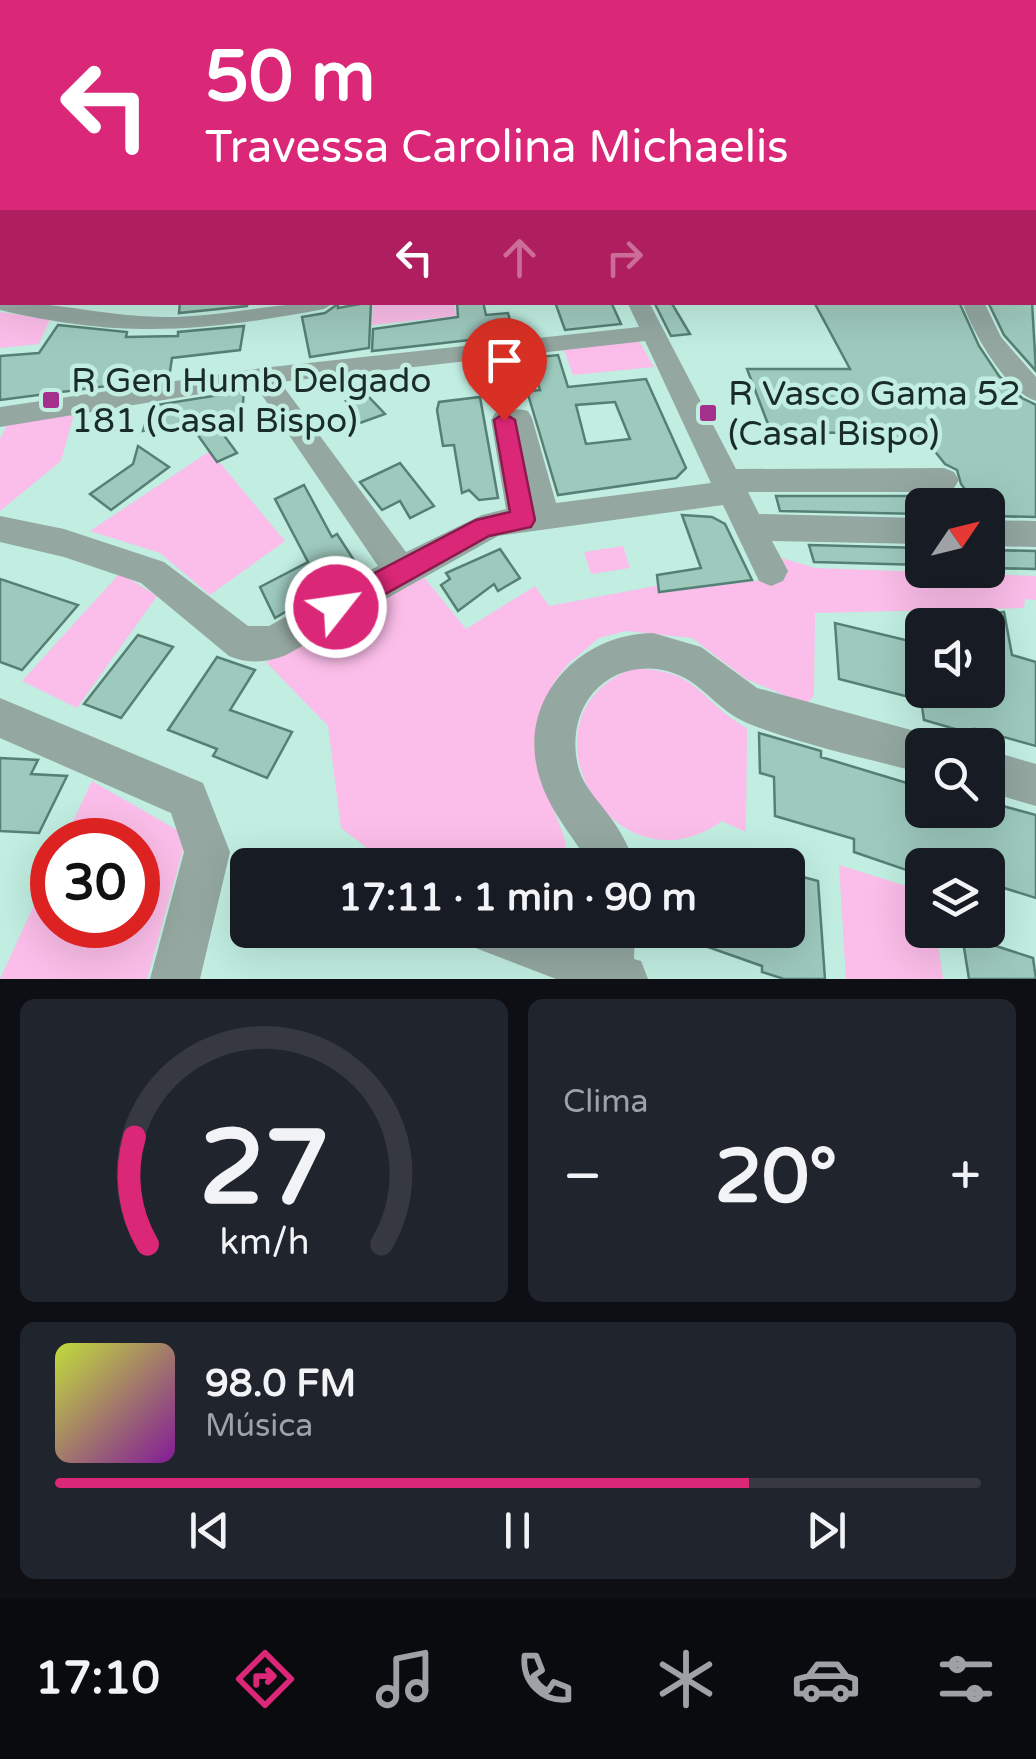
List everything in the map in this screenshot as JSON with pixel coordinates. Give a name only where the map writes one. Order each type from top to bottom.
[{"type":"street","points":[[16,305],[31,311],[167,324],[207,322],[306,305]]},
{"type":"street","points":[[639,305],[770,571]]},
{"type":"street","points":[[975,305],[994,348],[1036,392]]},
{"type":"street","points":[[0,417],[262,376],[650,333]]},
{"type":"street","points":[[994,348],[1036,357]]},
{"type":"street","points":[[262,376],[400,571]]},
{"type":"street","points":[[0,530],[64,543],[152,572],[242,644],[273,643],[484,527],[728,487],[944,480]]},
{"type":"street","points":[[748,527],[905,531]]},
{"type":"street","points":[[1005,533],[1036,534]]},
{"type":"street","points":[[605,848],[572,806],[562,786],[555,737],[567,697],[579,679],[598,663],[619,653],[662,651],[686,659],[747,704],[905,748]]},
{"type":"street","points":[[0,718],[188,798],[207,852],[175,979]]},
{"type":"street","points":[[1005,776],[1036,784]]},
{"type":"street","points":[[563,948],[615,961]]},
{"type":"shaded area","points":[[373,305],[454,305],[456,316],[372,325]]},
{"type":"shaded area","points":[[0,312],[50,319],[39,344],[0,348]]},
{"type":"shaded area","points":[[640,343],[654,367],[573,375],[564,350]]},
{"type":"shaded area","points":[[74,414],[61,461],[0,511],[0,439],[7,425]]},
{"type":"shaded area","points":[[210,451],[285,541],[210,595],[160,553],[90,531]]},
{"type":"shaded area","points":[[623,546],[630,568],[591,574],[584,552]]},
{"type":"shaded area","points":[[782,558],[815,568],[905,571],[905,588],[1005,588],[1005,575],[1036,576],[1036,600],[1025,599],[1024,608],[815,613],[814,696],[806,704],[746,679],[692,638],[626,631],[599,638],[567,665],[552,685],[535,739],[536,764],[566,848],[367,848],[341,828],[328,726],[266,662],[423,576],[466,629],[535,586],[549,606],[687,580],[691,588],[782,578]]},
{"type":"shaded area","points":[[120,573],[157,596],[77,708],[22,681]]},
{"type":"shaded area","points":[[632,669],[654,670],[685,680],[747,728],[746,832],[722,821],[682,839],[645,837],[614,820],[591,792],[578,759],[579,724],[596,693]]},
{"type":"shaded area","points":[[92,781],[156,818],[74,818]]},
{"type":"shaded area","points":[[160,820],[177,830],[183,850],[160,932]]},
{"type":"shaded area","points":[[839,865],[905,886],[905,948],[939,948],[943,979],[846,979]]},
{"type":"shaded area","points":[[30,914],[30,948],[156,948],[147,979],[0,979]]},
{"type":"building","points":[[180,305],[247,305],[247,306],[179,313]]},
{"type":"building","points":[[337,305],[371,305],[369,348],[310,357],[302,317],[325,313]]},
{"type":"building","points":[[457,305],[484,305],[486,315],[508,313],[514,335],[372,351],[373,329],[458,317]]},
{"type":"building","points":[[556,305],[612,305],[621,324],[565,330]]},
{"type":"building","points":[[656,305],[673,305],[690,334],[671,336]]},
{"type":"building","points":[[816,305],[960,305],[979,346],[999,376],[1022,398],[1036,405],[1036,517],[1005,516],[1005,488],[964,488],[957,470],[945,464],[929,444],[860,443],[856,433],[771,432],[747,369],[850,369]]},
{"type":"building","points":[[989,305],[1032,305],[1036,371],[1004,335]]},
{"type":"building","points":[[58,325],[127,332],[126,337],[178,336],[178,332],[244,326],[240,350],[172,358],[169,378],[0,400],[0,356],[39,353]]},
{"type":"building","points":[[558,355],[568,387],[646,379],[686,468],[676,478],[558,495],[527,391],[540,390],[530,358]],"holes":[[[615,402],[630,439],[586,444],[576,405]]]},
{"type":"building","points":[[244,391],[242,414],[212,419],[237,453],[217,462],[190,424],[143,431],[150,406]]},
{"type":"building","points":[[367,395],[385,414],[360,423],[346,401]]},
{"type":"building","points":[[480,397],[498,498],[479,500],[469,490],[462,493],[454,445],[443,446],[437,410],[439,402]]},
{"type":"building","points":[[138,446],[169,467],[111,510],[90,494],[133,464]]},
{"type":"building","points":[[400,463],[434,506],[410,518],[400,501],[382,510],[360,482]]},
{"type":"building","points":[[304,485],[332,537],[337,534],[359,568],[275,618],[260,587],[308,562],[275,499]]},
{"type":"building","points":[[776,496],[905,496],[905,514],[780,511]]},
{"type":"building","points":[[682,515],[712,517],[725,524],[752,580],[659,592],[657,575],[701,568]]},
{"type":"building","points":[[809,545],[905,548],[905,565],[814,562]]},
{"type":"building","points":[[500,549],[520,578],[498,591],[494,584],[458,611],[441,585],[450,579],[446,573]]},
{"type":"building","points":[[1005,550],[1036,551],[1036,569],[1005,568]]},
{"type":"building","points":[[0,579],[78,605],[22,670],[0,662]]},
{"type":"building","points":[[1005,617],[1012,655],[1036,662],[1036,746],[1005,737],[1005,728],[952,728],[924,720],[922,708],[1005,708]]},
{"type":"building","points":[[835,623],[905,640],[905,696],[839,679]]},
{"type":"building","points":[[138,635],[173,647],[121,718],[84,704]]},
{"type":"building","points":[[217,657],[255,670],[230,710],[292,732],[267,778],[213,756],[217,749],[168,730]]},
{"type":"building","points":[[759,733],[905,782],[905,828],[1005,828],[1005,807],[1036,815],[1036,898],[1005,888],[1005,848],[905,848],[905,870],[854,852],[854,839],[775,816],[774,777],[760,773]]},
{"type":"building","points":[[0,758],[38,760],[31,774],[67,776],[46,818],[30,818],[30,833],[0,831]]},
{"type":"building","points":[[805,878],[818,881],[825,979],[784,979],[762,972],[762,966],[711,948],[805,948]]},
{"type":"building","points":[[964,948],[1002,948],[1033,958],[1036,979],[969,979]]},
{"type":"place","name":"R Gen Humb Delgado 181 (Casal Bispo)","points":[[51,400]]},
{"type":"place","name":"R Vasco Gama 52 (Casal Bispo)","points":[[708,413]]},
{"type":"route","points":[[336,607],[484,527],[523,520],[504,420]]}]
